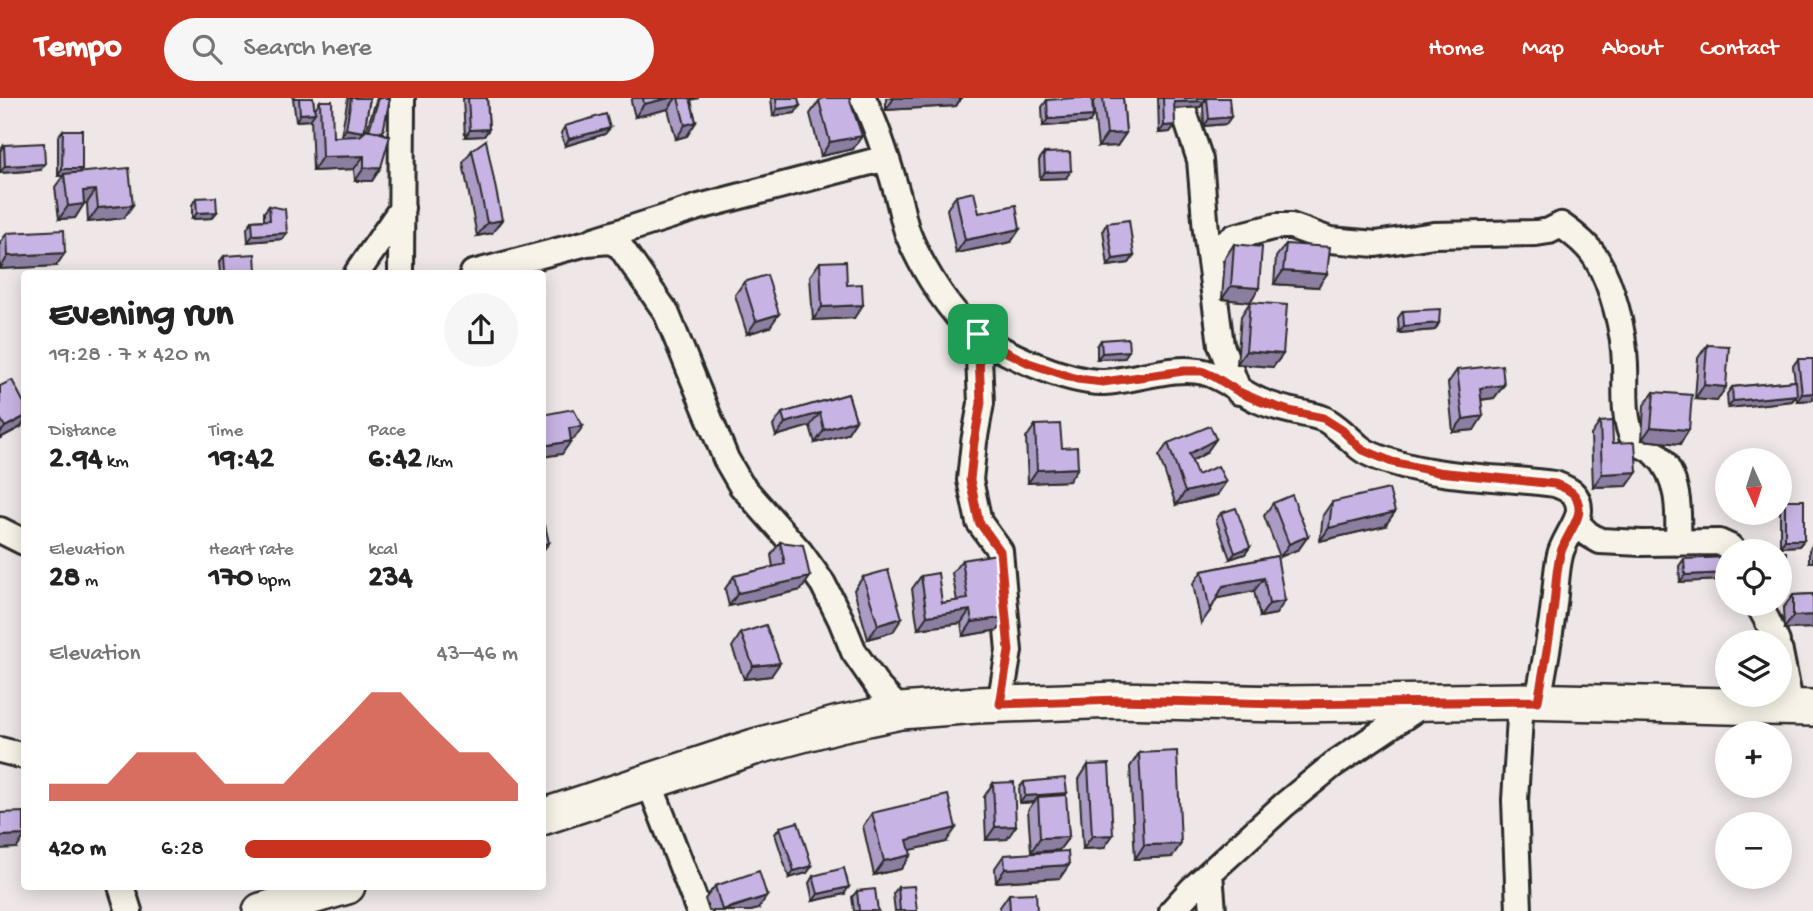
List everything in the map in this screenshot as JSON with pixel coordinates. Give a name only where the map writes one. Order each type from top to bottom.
[{"type":"street","points":[[401,270],[402,98]]},
{"type":"street","points":[[863,98],[877,128],[908,233],[923,265],[965,324],[992,345],[1029,363],[1077,379],[1103,382],[1202,371],[1262,402],[1323,418],[1342,430],[1361,449],[1392,462],[1438,472],[1555,484],[1570,490],[1577,500],[1579,510],[1560,555],[1555,603],[1530,701],[1515,800],[1518,911]]},
{"type":"street","points":[[1183,109],[1200,160],[1221,345],[1239,392]]},
{"type":"street","points":[[484,270],[587,243],[699,207],[886,158]]},
{"type":"street","points":[[359,270],[402,208]]},
{"type":"street","points":[[1209,255],[1234,237],[1277,226],[1291,226],[1331,240],[1376,244],[1434,235],[1536,233],[1561,225],[1575,234],[1595,256],[1609,284],[1624,349],[1626,411],[1632,436],[1654,452],[1670,472],[1679,513],[1678,543]]},
{"type":"street","points":[[587,243],[610,241],[620,246],[666,312],[726,459],[741,485],[823,584],[854,652],[879,688],[901,710]]},
{"type":"street","points":[[978,334],[981,403],[970,480],[979,522],[1000,551],[1009,651],[1000,704]]},
{"type":"street","points":[[1576,522],[1600,541],[1715,542]]},
{"type":"street","points":[[0,530],[21,540]]},
{"type":"street","points":[[546,816],[754,747],[901,710],[1118,700],[1284,704],[1530,701],[1802,707],[1792,682]]},
{"type":"street","points":[[1172,911],[1284,805],[1334,764],[1425,703]]},
{"type":"street","points":[[0,750],[21,755]]},
{"type":"street","points":[[649,782],[699,911]]},
{"type":"street","points":[[1210,873],[1213,911]]},
{"type":"street","points":[[122,890],[129,911]]},
{"type":"street","points":[[261,911],[337,893]]},
{"type":"building","points":[[299,98],[313,98],[315,113],[300,114]]},
{"type":"building","points":[[351,98],[370,98],[364,132],[346,129]]},
{"type":"building","points":[[379,98],[390,98],[383,132],[369,130]]},
{"type":"building","points":[[468,98],[487,98],[489,129],[470,130]]},
{"type":"building","points":[[643,98],[669,98],[644,104]]},
{"type":"building","points":[[678,98],[690,98],[696,122],[685,125]]},
{"type":"building","points":[[776,98],[798,98],[800,106],[777,109]]},
{"type":"building","points":[[823,98],[849,98],[862,136],[830,142],[819,101]]},
{"type":"building","points":[[1092,98],[1093,116],[1048,119],[1047,100]]},
{"type":"building","points":[[1103,98],[1123,98],[1126,133],[1107,134]]},
{"type":"building","points":[[1163,98],[1205,98],[1205,101],[1174,102],[1175,125],[1164,126]]},
{"type":"building","points":[[1207,98],[1229,98],[1231,117],[1209,119]]},
{"type":"building","points":[[320,101],[332,101],[333,137],[360,136],[368,129],[390,136],[381,167],[364,168],[364,156],[322,157]]},
{"type":"building","points":[[606,114],[610,128],[569,139],[565,126]]},
{"type":"building","points":[[63,130],[82,130],[82,169],[62,169]]},
{"type":"building","points":[[486,140],[502,220],[487,223],[472,150]]},
{"type":"building","points":[[44,143],[45,164],[5,166],[4,145]]},
{"type":"building","points":[[1070,152],[1071,171],[1045,172],[1044,153]]},
{"type":"building","points":[[129,168],[133,205],[98,208],[96,190],[83,191],[84,204],[68,206],[64,174]]},
{"type":"building","points":[[974,192],[979,213],[1016,205],[1020,229],[965,240],[956,196]]},
{"type":"building","points":[[216,197],[217,212],[197,213],[196,198]]},
{"type":"building","points":[[269,206],[285,209],[287,233],[253,235],[252,221],[270,220]]},
{"type":"building","points":[[1129,220],[1134,256],[1113,259],[1107,223]]},
{"type":"building","points":[[64,230],[65,253],[8,256],[7,233]]},
{"type":"building","points":[[1234,244],[1262,247],[1259,288],[1231,286]]},
{"type":"building","points":[[1286,244],[1330,247],[1327,274],[1283,271]]},
{"type":"building","points":[[255,254],[256,270],[225,270],[224,256]]},
{"type":"building","points":[[846,261],[847,285],[862,284],[863,305],[822,307],[820,262]]},
{"type":"building","points":[[767,275],[779,314],[756,321],[744,282]]},
{"type":"building","points":[[1250,302],[1287,305],[1283,354],[1246,351]]},
{"type":"building","points":[[1440,309],[1439,323],[1404,326],[1403,311]]},
{"type":"building","points":[[1128,338],[1129,351],[1102,353],[1101,340]]},
{"type":"building","points":[[1707,345],[1729,346],[1726,387],[1704,385]]},
{"type":"building","points":[[1798,359],[1813,359],[1813,393],[1802,394]]},
{"type":"building","points":[[1502,365],[1504,385],[1480,388],[1483,416],[1463,419],[1457,370]]},
{"type":"building","points":[[12,380],[21,397],[21,419],[5,427],[0,418],[0,386]]},
{"type":"building","points":[[1796,381],[1797,395],[1733,401],[1732,387]]},
{"type":"building","points":[[1654,392],[1692,395],[1689,430],[1651,427]]},
{"type":"building","points":[[848,394],[856,420],[824,430],[820,413],[785,423],[782,413]]},
{"type":"building","points":[[573,409],[583,426],[569,428],[571,441],[546,445],[546,414]]},
{"type":"building","points":[[1612,421],[1613,443],[1635,442],[1637,472],[1602,474],[1600,422]]},
{"type":"building","points":[[1060,424],[1062,448],[1077,447],[1078,468],[1037,470],[1035,425]]},
{"type":"building","points":[[1210,426],[1216,439],[1189,454],[1197,475],[1218,466],[1226,482],[1185,492],[1168,443]]},
{"type":"building","points":[[1389,489],[1395,512],[1329,528],[1332,502]]},
{"type":"building","points":[[1292,495],[1308,536],[1289,544],[1273,503]]},
{"type":"building","points":[[1792,500],[1804,500],[1804,540],[1785,539],[1785,525],[1792,525]]},
{"type":"building","points":[[1236,508],[1250,547],[1235,553],[1221,513]]},
{"type":"building","points":[[780,542],[803,545],[810,577],[738,593],[734,576],[785,564]]},
{"type":"building","points":[[997,554],[1007,617],[972,622],[970,610],[927,616],[921,576],[938,573],[942,603],[968,599],[962,560]]},
{"type":"building","points":[[1277,556],[1285,601],[1269,604],[1264,578],[1223,586],[1210,611],[1202,571]]},
{"type":"building","points":[[1715,558],[1715,574],[1685,575],[1684,559]]},
{"type":"building","points":[[888,570],[902,618],[878,625],[863,577]]},
{"type":"building","points":[[1813,594],[1813,615],[1793,616],[1793,595]]},
{"type":"building","points":[[766,625],[780,663],[753,666],[741,633]]},
{"type":"building","points":[[1177,751],[1181,844],[1144,845],[1139,753]]},
{"type":"building","points":[[1109,764],[1113,835],[1092,836],[1088,765]]},
{"type":"building","points":[[1065,778],[1067,793],[1025,796],[1024,782]]},
{"type":"building","points":[[1014,782],[1016,826],[995,827],[993,783]]},
{"type":"building","points":[[948,795],[956,828],[907,840],[911,855],[884,861],[872,813]]},
{"type":"building","points":[[1066,795],[1069,837],[1040,838],[1038,797]]},
{"type":"building","points":[[21,812],[21,835],[0,836],[0,813]]},
{"type":"building","points":[[798,822],[812,866],[794,871],[780,827]]},
{"type":"building","points":[[1068,851],[1069,865],[1005,869],[1004,855]]},
{"type":"building","points":[[844,868],[849,887],[818,894],[813,876]]},
{"type":"building","points":[[759,871],[767,896],[722,910],[715,886]]},
{"type":"building","points":[[914,886],[917,911],[900,911],[898,887]]},
{"type":"building","points":[[875,889],[878,911],[859,911],[857,891]]},
{"type":"building","points":[[1036,893],[1037,911],[1010,911],[1009,894]]},
{"type":"route","points":[[978,334],[992,345],[1029,363],[1077,379],[1103,382],[1162,373],[1202,371],[1262,402],[1323,418],[1342,430],[1361,449],[1392,462],[1438,472],[1555,484],[1570,490],[1577,500],[1579,510],[1560,555],[1555,603],[1538,701],[1284,704],[1118,700],[1000,704],[1009,651],[1000,551],[979,522],[970,480],[981,403],[978,334]]}]
